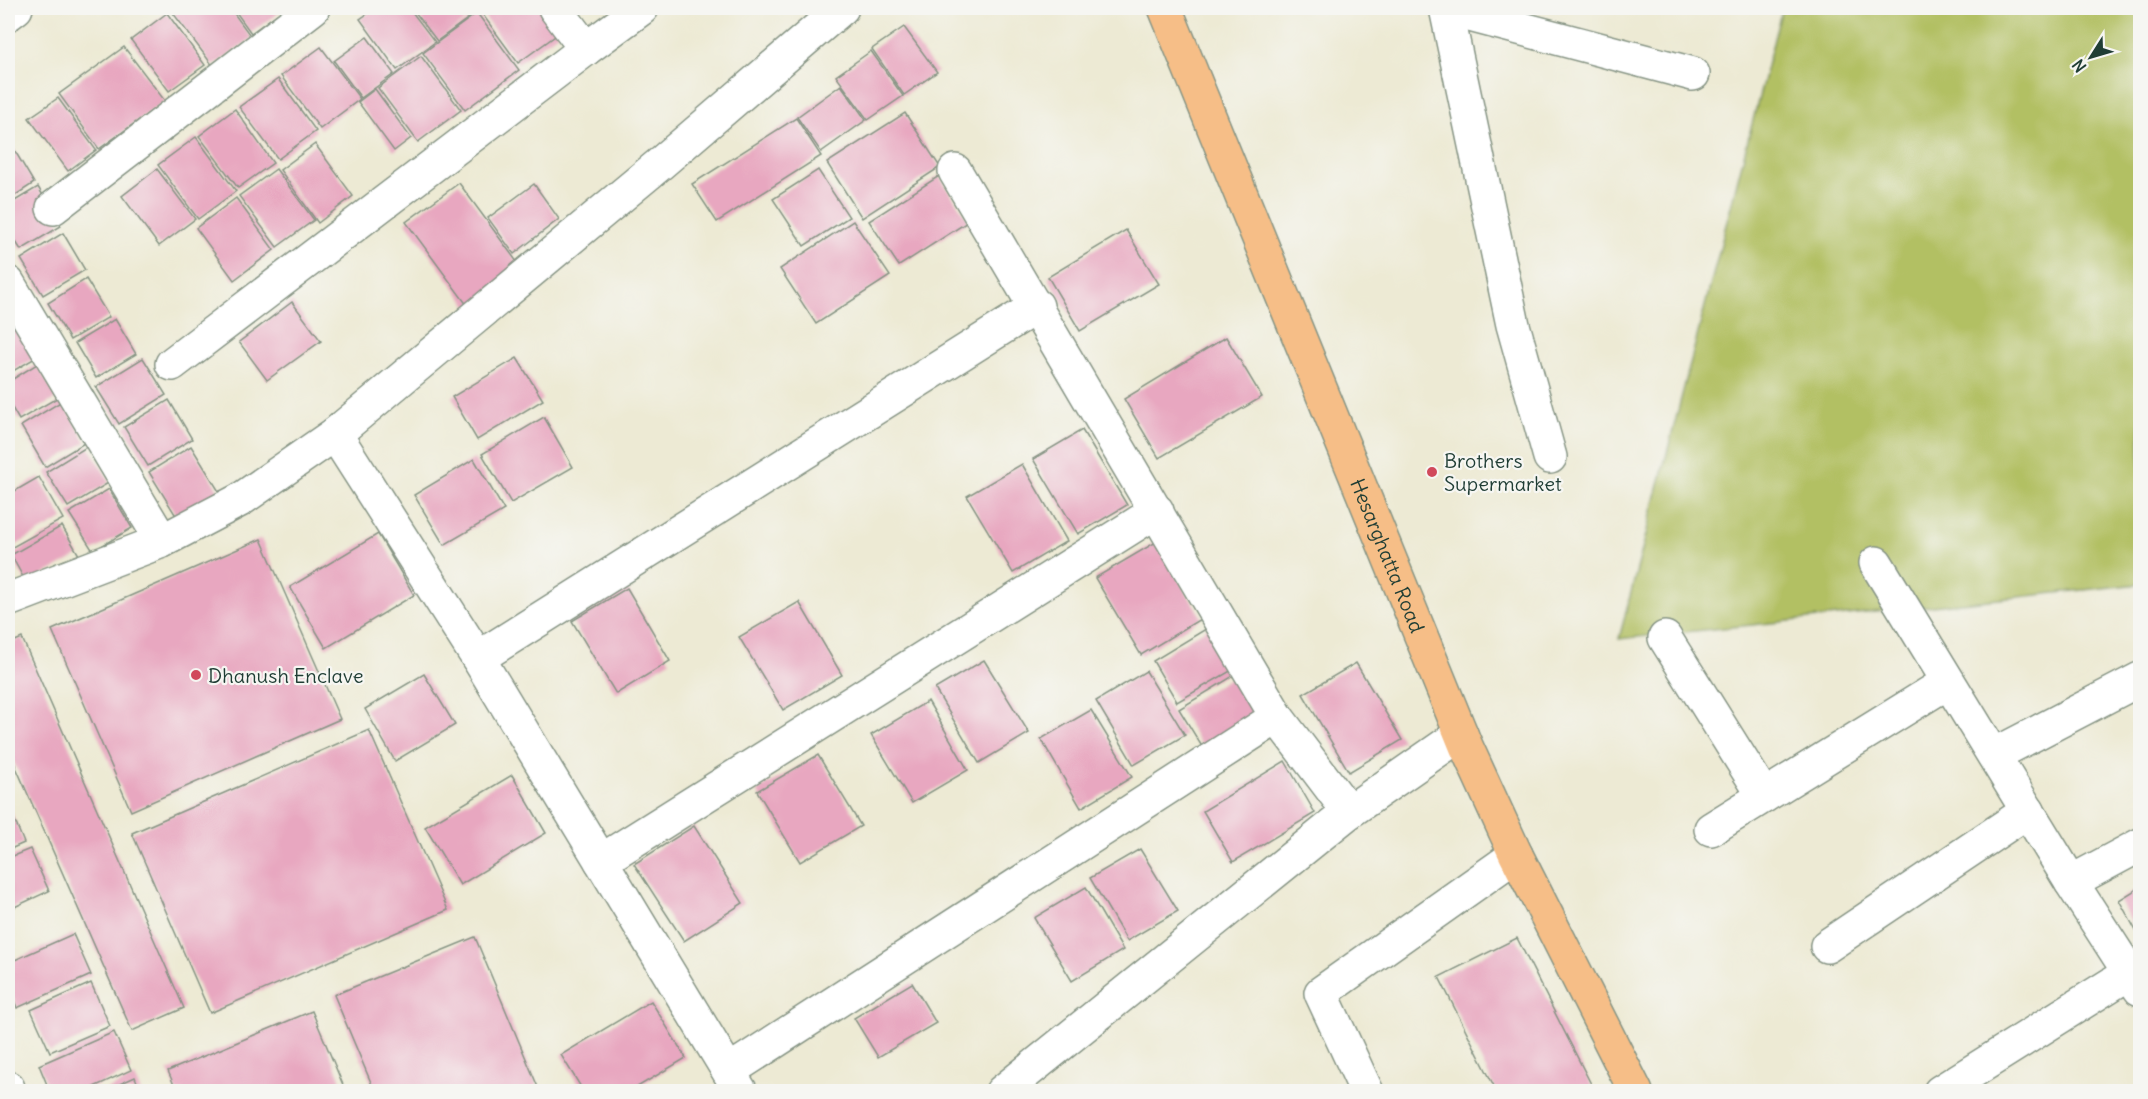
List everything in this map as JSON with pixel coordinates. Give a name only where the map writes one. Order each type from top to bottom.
[{"type":"main road","name":"Hesarghatta Road","points":[[1165,8],[1461,734],[1516,855],[1636,1092]]},
{"type":"street","points":[[8,14],[16,8]]},
{"type":"street","points":[[53,208],[313,8]]},
{"type":"street","points":[[555,8],[586,49]]},
{"type":"street","points":[[172,364],[642,8]]},
{"type":"street","points":[[8,600],[162,541],[240,500],[335,434],[661,163],[842,8]]},
{"type":"street","points":[[1550,457],[1513,325],[1447,8],[1693,74]]},
{"type":"street","points":[[955,171],[1037,306],[1277,717],[1349,812]]},
{"type":"street","points":[[8,283],[162,541]]},
{"type":"street","points":[[478,658],[1037,306]]},
{"type":"street","points":[[335,434],[478,658],[735,1081],[1277,717]]},
{"type":"street","points":[[601,861],[1157,511]]},
{"type":"street","points":[[1876,563],[2071,882],[2136,980],[1940,1092]]},
{"type":"street","points":[[1665,638],[1764,796]]},
{"type":"street","points":[[1994,755],[2140,679]]},
{"type":"street","points":[[1711,829],[1948,682]]},
{"type":"street","points":[[1002,1092],[1349,812],[1461,734]]},
{"type":"street","points":[[1827,946],[2028,811]]},
{"type":"street","points":[[2071,882],[2140,844]]},
{"type":"street","points":[[1367,1092],[1321,993],[1516,855]]},
{"type":"green space","points":[[1782,8],[2140,8],[2140,584],[1619,639]]},
{"type":"building","points":[[180,8],[230,8],[252,38],[213,66],[173,13]]},
{"type":"building","points":[[233,8],[282,8],[284,9],[251,33]]},
{"type":"building","points":[[376,8],[409,8],[435,42],[397,70],[360,19]]},
{"type":"building","points":[[412,8],[476,8],[478,11],[437,41]]},
{"type":"building","points":[[485,8],[545,8],[562,31],[518,63],[480,11]]},
{"type":"building","points":[[167,13],[205,65],[169,91],[131,40]]},
{"type":"building","points":[[477,13],[519,70],[465,110],[423,53]]},
{"type":"building","points":[[904,27],[937,72],[904,95],[872,49]]},
{"type":"building","points":[[367,37],[394,74],[361,98],[334,61]]},
{"type":"building","points":[[124,47],[165,101],[99,149],[59,94]]},
{"type":"building","points":[[321,47],[360,99],[320,129],[281,76]]},
{"type":"building","points":[[871,51],[903,96],[868,120],[836,76]]},
{"type":"building","points":[[421,56],[461,110],[418,142],[378,88]]},
{"type":"building","points":[[278,79],[316,131],[278,159],[239,107]]},
{"type":"building","points":[[841,85],[866,120],[821,152],[797,117]]},
{"type":"building","points":[[375,89],[411,138],[394,151],[358,102]]},
{"type":"building","points":[[58,98],[96,150],[68,171],[29,118]]},
{"type":"building","points":[[235,109],[273,163],[238,188],[199,136]]},
{"type":"building","points":[[905,113],[940,167],[862,218],[827,163]]},
{"type":"building","points":[[796,118],[821,156],[717,222],[692,184]]},
{"type":"building","points":[[196,137],[236,191],[198,219],[158,165]]},
{"type":"building","points":[[315,144],[353,196],[318,223],[280,170]]},
{"type":"building","points":[[12,146],[34,183],[8,200],[8,148]]},
{"type":"building","points":[[157,169],[195,219],[159,246],[122,196]]},
{"type":"building","points":[[276,169],[314,220],[277,247],[239,196]]},
{"type":"building","points":[[818,170],[849,217],[804,246],[773,199]]},
{"type":"building","points":[[939,176],[969,221],[899,266],[869,221]]},
{"type":"building","points":[[459,183],[523,270],[470,309],[406,222]]},
{"type":"building","points":[[534,184],[559,219],[514,254],[488,218]]},
{"type":"building","points":[[38,187],[61,226],[21,250],[8,229],[8,205]]},
{"type":"building","points":[[236,198],[274,250],[234,280],[196,228]]},
{"type":"building","points":[[853,221],[890,276],[816,324],[780,269]]},
{"type":"building","points":[[1126,230],[1159,284],[1080,331],[1048,277]]},
{"type":"building","points":[[63,233],[85,270],[43,295],[21,259]]},
{"type":"building","points":[[86,279],[109,317],[70,340],[48,303]]},
{"type":"building","points":[[292,302],[321,341],[267,380],[239,342]]},
{"type":"building","points":[[14,318],[37,357],[8,374],[8,321]]},
{"type":"building","points":[[115,319],[136,354],[96,378],[75,343]]},
{"type":"building","points":[[1226,337],[1262,397],[1159,458],[1124,399]]},
{"type":"building","points":[[143,358],[166,395],[119,424],[96,387]]},
{"type":"building","points":[[517,358],[543,400],[477,440],[452,397]]},
{"type":"building","points":[[37,364],[57,398],[19,420],[8,401],[8,382]]},
{"type":"building","points":[[169,400],[192,439],[148,466],[124,427]]},
{"type":"building","points":[[62,401],[86,442],[45,467],[21,426]]},
{"type":"building","points":[[544,417],[573,467],[511,503],[482,454]]},
{"type":"building","points":[[1082,430],[1127,505],[1078,534],[1033,459]]},
{"type":"building","points":[[88,446],[110,482],[68,507],[46,472]]},
{"type":"building","points":[[191,446],[220,493],[178,519],[149,472]]},
{"type":"building","points":[[474,459],[504,510],[444,545],[414,495]]},
{"type":"building","points":[[1022,464],[1067,541],[1013,573],[967,496]]},
{"type":"building","points":[[39,477],[63,519],[9,549],[8,495]]},
{"type":"building","points":[[109,489],[132,528],[93,551],[69,513]]},
{"type":"building","points":[[62,526],[79,555],[27,584],[11,555]]},
{"type":"building","points":[[378,534],[414,595],[326,648],[290,587]]},
{"type":"building","name":"Dhanush Enclave","points":[[261,539],[340,719],[131,811],[52,630]]},
{"type":"building","points":[[1156,542],[1202,618],[1141,655],[1095,578]]},
{"type":"building","points":[[627,588],[670,661],[616,694],[572,621]]},
{"type":"building","points":[[799,602],[842,675],[783,710],[739,637]]},
{"type":"building","points":[[1209,627],[1234,669],[1177,702],[1153,661]]},
{"type":"building","points":[[22,638],[184,1008],[132,1031],[8,749],[8,644]]},
{"type":"building","points":[[984,660],[1029,733],[979,763],[935,689]]},
{"type":"building","points":[[1356,663],[1402,740],[1349,772],[1303,694]]},
{"type":"building","points":[[1146,671],[1185,735],[1134,765],[1096,701]]},
{"type":"building","points":[[1238,673],[1263,714],[1204,750],[1179,709]]},
{"type":"building","points":[[424,674],[455,725],[395,761],[365,709]]},
{"type":"building","points":[[928,701],[968,770],[912,803],[871,735]]},
{"type":"building","points":[[1091,710],[1132,777],[1081,808],[1041,739]]},
{"type":"building","points":[[369,730],[448,910],[210,1013],[132,833]]},
{"type":"building","points":[[818,755],[861,826],[800,862],[757,791]]},
{"type":"building","points":[[1285,761],[1315,813],[1233,862],[1203,811]]},
{"type":"building","points":[[512,775],[546,833],[460,885],[425,827]]},
{"type":"building","points":[[8,804],[24,843],[8,850]]},
{"type":"building","points":[[694,826],[743,903],[684,941],[634,864]]},
{"type":"building","points":[[30,849],[49,891],[8,910],[8,858]]},
{"type":"building","points":[[1140,849],[1178,911],[1127,941],[1090,878]]},
{"type":"building","points":[[1086,887],[1123,950],[1072,981],[1034,918]]},
{"type":"building","points":[[2140,887],[2140,938],[2119,900]]},
{"type":"building","points":[[73,934],[91,975],[17,1008],[8,985],[8,963]]},
{"type":"building","points":[[475,937],[540,1092],[375,1092],[334,995]]},
{"type":"building","points":[[1517,938],[1595,1092],[1497,1092],[1439,977]]},
{"type":"building","points":[[91,983],[110,1026],[50,1052],[31,1010]]},
{"type":"building","points":[[912,983],[936,1023],[878,1057],[854,1018]]},
{"type":"building","points":[[651,1001],[686,1058],[629,1092],[584,1092],[561,1055]]},
{"type":"building","points":[[312,1011],[346,1092],[177,1092],[168,1071]]},
{"type":"building","points":[[114,1032],[131,1070],[83,1092],[50,1092],[39,1065]]},
{"type":"building","points":[[135,1077],[141,1092],[102,1092]]},
{"type":"place","name":"Brothers Supermarket","points":[[1432,472]]},
{"type":"place","name":"Dhanush Enclave","points":[[196,675]]}]
